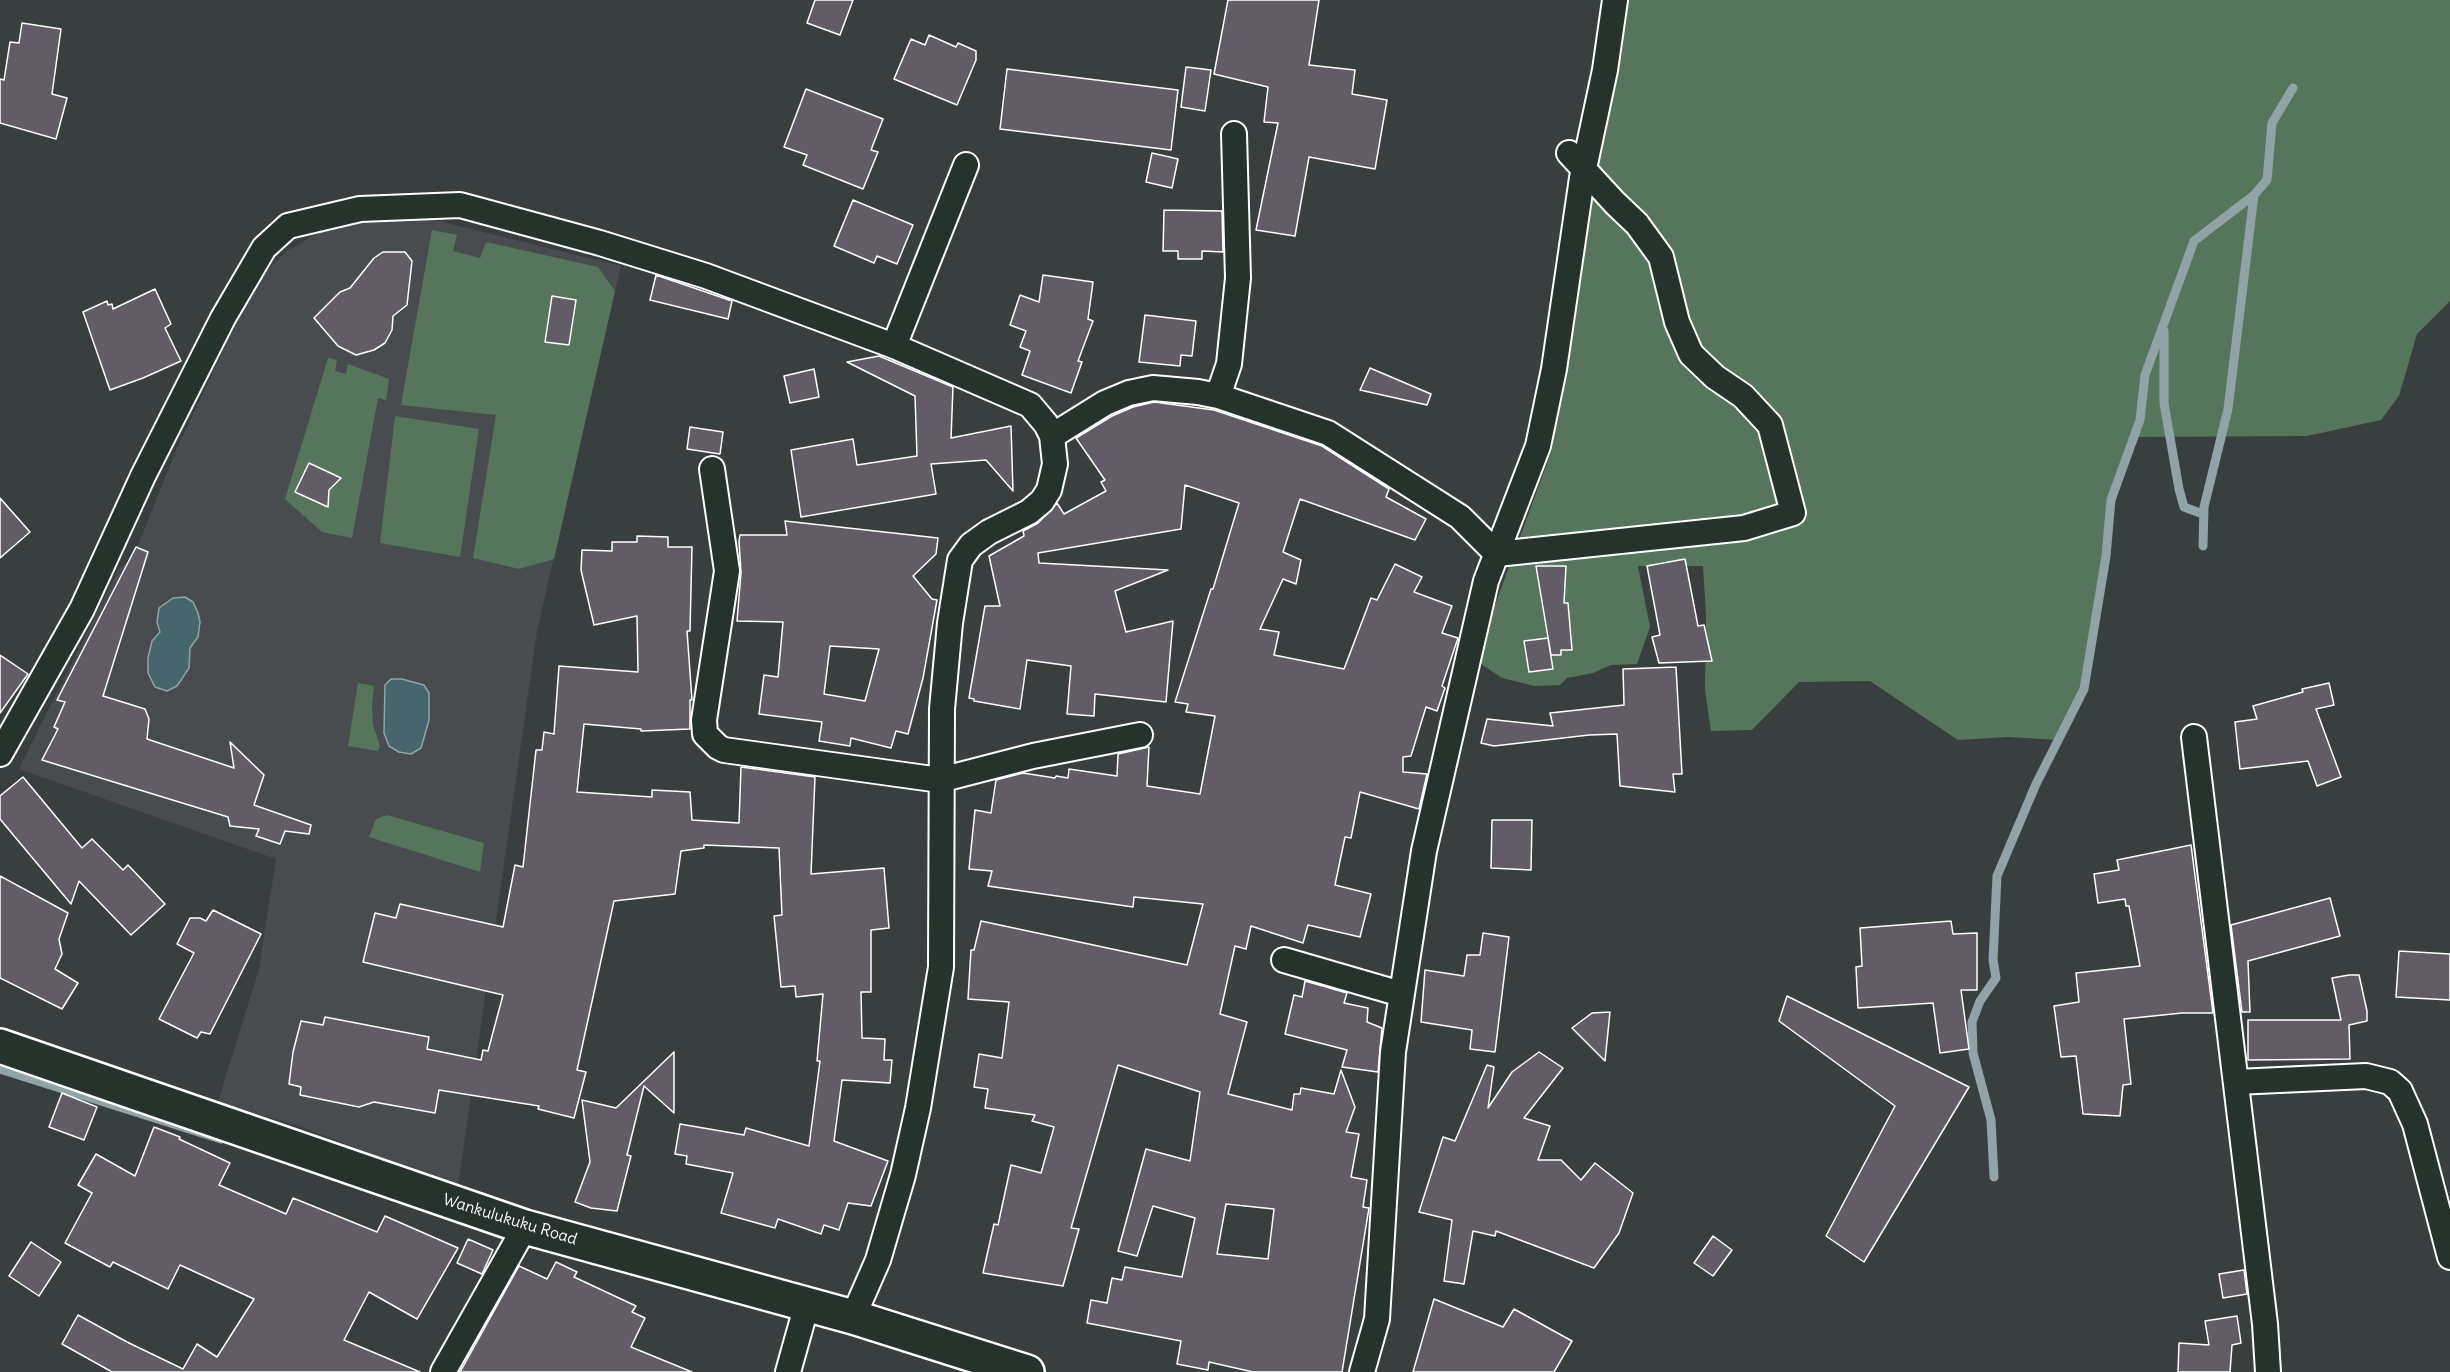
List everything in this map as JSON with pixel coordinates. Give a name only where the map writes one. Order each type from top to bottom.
[{"type":"main road","name":"Wankulukuku Road","points":[[0,1046],[525,1227],[853,1317],[1027,1372]]},
{"type":"street","points":[[1362,1372],[1377,1319],[1393,1053],[1424,851],[1486,581],[1538,446],[1554,369],[1576,161],[1605,70],[1615,0]]},
{"type":"street","points":[[1218,396],[1229,364],[1238,278],[1234,134]]},
{"type":"street","points":[[1497,554],[1744,528],[1793,513],[1770,425],[1743,396],[1715,377],[1691,354],[1677,322],[1661,257],[1637,224],[1576,161]]},
{"type":"street","points":[[894,346],[966,165]]},
{"type":"street","points":[[0,754],[82,609],[147,468],[223,318],[264,248],[288,226],[360,209],[460,205],[600,243],[706,276],[894,346],[1030,405],[1046,424],[1052,436],[1055,464],[1049,490],[1042,501],[1029,512],[989,532],[970,545],[960,560],[950,622],[942,709],[941,967],[918,1108],[903,1175],[878,1260],[853,1317]]},
{"type":"street","points":[[1052,436],[1105,403],[1129,393],[1153,388],[1218,396],[1328,433],[1460,517],[1497,554]]},
{"type":"street","points":[[712,469],[727,571],[704,720],[705,734],[711,742],[724,750],[940,780],[1033,756],[1140,735]]},
{"type":"street","points":[[2194,737],[2265,1324],[2268,1372]]},
{"type":"street","points":[[1284,960],[1401,994]]},
{"type":"street","points":[[2236,1082],[2366,1076],[2390,1082],[2400,1091],[2415,1125],[2450,1257]]},
{"type":"street","points":[[443,1372],[525,1227]]},
{"type":"street","points":[[788,1372],[807,1304]]},
{"type":"shaded area","points":[[394,217],[426,218],[621,266],[537,631],[458,1187],[299,1126],[218,1102],[259,969],[276,859],[19,769],[118,570],[133,558],[177,448],[222,353],[239,311],[261,276],[286,252],[316,234],[353,222]]},
{"type":"green space","points":[[1620,0],[2450,0],[2450,301],[2417,334],[2399,396],[2381,420],[2307,436],[2137,437],[2111,500],[2106,556],[2084,689],[2059,740],[2008,737],[1958,740],[1870,681],[1799,682],[1752,730],[1711,731],[1705,690],[1706,615],[1703,566],[1638,566],[1650,627],[1637,664],[1611,665],[1593,673],[1567,678],[1560,685],[1535,686],[1502,678],[1481,664],[1488,624],[1552,450],[1561,368]]},
{"type":"green space","points":[[432,230],[457,235],[453,251],[480,258],[486,242],[598,267],[615,291],[554,559],[519,569],[473,558],[496,415],[401,405]]},
{"type":"green space","points":[[328,358],[337,360],[335,371],[346,374],[348,364],[389,379],[386,400],[378,398],[352,538],[322,532],[285,499]]},
{"type":"green space","points":[[395,416],[479,429],[460,557],[380,543]]},
{"type":"green space","points":[[358,683],[374,686],[373,725],[380,746],[378,751],[348,746]]},
{"type":"green space","points":[[387,815],[484,843],[480,872],[369,837],[376,819]]},
{"type":"water","points":[[185,597],[193,602],[198,613],[200,622],[198,637],[190,648],[189,668],[177,686],[167,691],[155,687],[148,673],[148,658],[152,641],[160,632],[157,622],[159,608],[173,598]]},
{"type":"water","points":[[391,679],[402,679],[424,685],[429,693],[429,720],[421,748],[411,754],[399,752],[389,746],[384,733],[385,685]]},
{"type":"building","points":[[815,0],[853,0],[840,35],[807,23]]},
{"type":"building","points":[[1228,0],[1319,0],[1309,65],[1355,70],[1352,94],[1387,100],[1375,169],[1309,157],[1295,236],[1256,230],[1278,123],[1264,122],[1268,87],[1214,74]]},
{"type":"building","points":[[22,23],[61,29],[52,94],[67,98],[56,139],[0,123],[0,79],[4,80],[10,42],[19,43]]},
{"type":"building","points":[[929,35],[956,47],[958,43],[976,51],[976,60],[957,105],[894,79],[911,39],[925,45]]},
{"type":"building","points":[[1186,67],[1211,70],[1205,111],[1181,107]]},
{"type":"building","points":[[1007,69],[1178,90],[1171,150],[1000,129]]},
{"type":"building","points":[[806,89],[883,119],[871,150],[878,152],[863,189],[803,165],[807,155],[784,147]]},
{"type":"building","points":[[1152,153],[1178,159],[1172,188],[1146,182]]},
{"type":"building","points":[[853,200],[913,225],[897,264],[877,256],[874,263],[834,246]]},
{"type":"building","points":[[1164,210],[1222,211],[1223,252],[1202,251],[1202,259],[1178,259],[1178,251],[1163,251]]},
{"type":"building","points":[[383,252],[405,252],[412,261],[407,305],[393,316],[392,330],[385,343],[374,350],[356,355],[338,346],[314,318],[340,292],[350,288],[374,258]]},
{"type":"building","points":[[656,275],[732,301],[728,319],[650,300]]},
{"type":"building","points":[[1043,275],[1093,282],[1088,319],[1093,321],[1078,361],[1082,362],[1071,393],[1022,375],[1030,351],[1020,347],[1026,331],[1010,325],[1020,295],[1039,302]]},
{"type":"building","points":[[155,289],[171,324],[165,328],[181,361],[110,390],[83,312],[107,301],[108,305],[112,304],[113,309]]},
{"type":"building","points":[[552,296],[576,300],[569,345],[545,342]]},
{"type":"building","points":[[1145,315],[1196,321],[1192,356],[1181,355],[1180,366],[1139,362]]},
{"type":"building","points":[[879,356],[953,387],[951,438],[1011,426],[1013,491],[986,460],[931,464],[936,494],[801,517],[791,450],[853,439],[857,465],[917,456],[915,396],[847,362]]},
{"type":"building","points":[[1370,368],[1431,394],[1427,405],[1360,390]]},
{"type":"building","points":[[814,369],[819,397],[790,403],[784,376]]},
{"type":"building","points":[[1154,402],[1214,410],[1322,446],[1389,489],[1386,497],[1426,519],[1415,540],[1300,499],[1283,552],[1301,560],[1296,584],[1283,579],[1260,629],[1279,632],[1274,655],[1344,669],[1371,598],[1377,600],[1395,564],[1422,577],[1414,592],[1452,606],[1442,633],[1458,638],[1442,686],[1445,688],[1437,711],[1426,707],[1411,756],[1403,757],[1403,772],[1427,774],[1419,809],[1360,792],[1351,838],[1345,837],[1335,885],[1371,894],[1360,937],[1308,925],[1303,943],[1251,926],[1246,949],[1235,946],[1220,1014],[1247,1022],[1228,1094],[1292,1110],[1294,1094],[1300,1094],[1301,1088],[1334,1094],[1341,1070],[1355,1107],[1346,1132],[1359,1134],[1351,1177],[1367,1180],[1363,1207],[1369,1208],[1342,1372],[1253,1372],[1209,1362],[1208,1370],[1177,1364],[1181,1341],[1087,1323],[1091,1300],[1107,1303],[1112,1278],[1122,1280],[1125,1267],[1182,1277],[1195,1218],[1153,1206],[1137,1256],[1118,1251],[1146,1149],[1190,1161],[1200,1092],[1118,1065],[1071,1228],[1079,1229],[1063,1286],[983,1273],[994,1224],[998,1225],[1011,1165],[1041,1173],[1054,1127],[1032,1121],[1035,1115],[985,1108],[988,1089],[974,1087],[979,1054],[1002,1058],[1009,1002],[968,999],[971,950],[974,950],[981,921],[1187,965],[1203,904],[1134,897],[1133,907],[988,886],[992,871],[969,869],[975,810],[991,813],[996,780],[1023,773],[1068,778],[1069,769],[1117,776],[1118,754],[1149,747],[1147,786],[1200,794],[1215,716],[1186,712],[1188,704],[1175,702],[1239,503],[1185,485],[1181,529],[1038,553],[1039,563],[1168,570],[1115,591],[1126,632],[1173,621],[1166,702],[1095,694],[1094,716],[1067,714],[1071,666],[1027,660],[1020,709],[974,701],[969,698],[985,606],[1000,606],[989,556],[1024,536],[1023,531],[1038,523],[1057,503],[1064,514],[1106,491],[1101,482],[1105,480],[1076,438],[1112,416],[1133,407]],"holes":[[[1226,1204],[1274,1209],[1268,1259],[1217,1254]]]},
{"type":"building","points":[[690,427],[723,432],[720,454],[687,449]]},
{"type":"building","points":[[309,463],[341,478],[329,490],[328,507],[295,492]]},
{"type":"building","points":[[0,498],[30,532],[0,558]]},
{"type":"building","points":[[785,521],[938,538],[936,554],[913,576],[932,599],[937,600],[923,678],[908,734],[896,731],[891,748],[851,738],[850,746],[819,741],[822,722],[759,714],[764,675],[778,677],[783,622],[737,621],[741,573],[739,541],[740,535],[787,535]],"holes":[[[830,646],[879,649],[865,701],[824,694]]]},
{"type":"building","points":[[637,536],[668,537],[668,547],[692,547],[690,631],[687,631],[692,700],[690,700],[690,729],[641,731],[641,729],[584,724],[577,792],[652,797],[652,790],[690,792],[692,820],[739,823],[741,767],[815,777],[811,874],[884,868],[889,928],[871,930],[871,992],[861,992],[862,1038],[885,1039],[884,1060],[892,1060],[890,1083],[842,1080],[834,1141],[888,1161],[871,1206],[848,1203],[839,1230],[824,1225],[821,1234],[778,1219],[775,1228],[721,1213],[733,1173],[686,1164],[687,1156],[675,1154],[680,1124],[744,1135],[746,1128],[809,1146],[820,1061],[817,1061],[823,994],[796,997],[795,986],[781,987],[774,916],[782,915],[779,848],[704,845],[704,848],[681,851],[675,894],[614,901],[577,1070],[586,1072],[574,1118],[538,1109],[539,1106],[439,1090],[435,1113],[374,1102],[359,1107],[300,1095],[301,1087],[289,1084],[293,1052],[301,1021],[323,1025],[325,1017],[429,1037],[427,1049],[481,1060],[483,1050],[488,1051],[503,995],[363,962],[375,913],[396,918],[400,904],[503,927],[515,865],[523,867],[536,750],[542,750],[544,732],[554,734],[559,666],[638,672],[637,616],[594,625],[581,570],[582,550],[612,551],[612,542],[637,542]]},
{"type":"building","points":[[136,547],[148,552],[103,696],[145,709],[149,719],[147,739],[234,768],[230,742],[264,775],[254,805],[311,825],[309,834],[285,831],[280,844],[256,836],[259,829],[230,826],[228,817],[42,760],[58,729],[54,727],[65,702],[57,700]]},
{"type":"building","points":[[1685,559],[1698,626],[1704,625],[1712,661],[1659,663],[1652,637],[1660,635],[1647,566]]},
{"type":"building","points":[[1536,566],[1566,566],[1564,603],[1568,603],[1572,650],[1561,650],[1561,655],[1551,655]]},
{"type":"building","points":[[1548,638],[1553,669],[1529,672],[1524,641]]},
{"type":"building","points":[[0,655],[28,674],[0,713]]},
{"type":"building","points":[[1676,667],[1682,774],[1673,774],[1675,792],[1620,786],[1617,734],[1494,746],[1481,743],[1487,719],[1553,726],[1550,713],[1624,705],[1623,669]]},
{"type":"building","points":[[2329,683],[2334,705],[2316,709],[2341,777],[2317,786],[2308,761],[2240,769],[2235,722],[2257,719],[2253,706],[2303,692],[2302,689]]},
{"type":"building","points":[[23,777],[82,848],[92,839],[123,870],[128,865],[165,904],[131,935],[79,881],[71,904],[0,819],[0,796]]},
{"type":"building","points":[[1492,820],[1532,820],[1531,870],[1491,868]]},
{"type":"building","points":[[2191,845],[2213,1013],[2182,1013],[2124,1019],[2131,1084],[2123,1085],[2120,1116],[2083,1114],[2076,1056],[2061,1057],[2054,1006],[2079,1002],[2076,973],[2140,966],[2129,906],[2126,906],[2125,899],[2098,903],[2094,874],[2119,870],[2117,860]]},
{"type":"building","points":[[0,876],[68,913],[59,939],[62,954],[55,969],[78,983],[62,1009],[0,978]]},
{"type":"building","points":[[2330,898],[2340,936],[2248,961],[2250,1012],[2242,1012],[2231,925]]},
{"type":"building","points":[[213,910],[261,934],[210,1034],[201,1032],[197,1038],[159,1019],[194,953],[177,944],[190,918],[200,918],[206,921]]},
{"type":"building","points":[[1951,921],[1953,934],[1977,933],[1977,990],[1961,990],[1969,1049],[1940,1053],[1933,1003],[1858,1008],[1856,967],[1862,966],[1860,928]]},
{"type":"building","points":[[1483,933],[1509,937],[1495,1052],[1470,1049],[1472,1030],[1421,1022],[1425,970],[1464,976],[1467,955],[1480,955]]},
{"type":"building","points":[[2399,951],[2450,954],[2450,1000],[2396,997]]},
{"type":"building","points":[[2359,975],[2367,1011],[2367,1021],[2349,1025],[2350,1059],[2248,1060],[2248,1020],[2341,1020],[2332,978]]},
{"type":"building","points":[[1305,981],[1347,993],[1344,1003],[1368,1008],[1367,1022],[1382,1028],[1378,1072],[1342,1067],[1347,1050],[1285,1034],[1294,995],[1302,997]]},
{"type":"building","points":[[1787,996],[1969,1087],[1864,1262],[1826,1236],[1895,1106],[1779,1021]]},
{"type":"building","points":[[1610,1012],[1605,1061],[1572,1028],[1592,1013]]},
{"type":"building","points":[[674,1052],[674,1113],[644,1086],[627,1155],[631,1156],[617,1211],[591,1208],[575,1202],[590,1162],[582,1100],[616,1108]]},
{"type":"building","points":[[1539,1052],[1563,1068],[1524,1118],[1550,1126],[1538,1160],[1561,1160],[1581,1180],[1595,1163],[1633,1193],[1619,1233],[1594,1268],[1496,1231],[1495,1236],[1473,1231],[1464,1284],[1444,1281],[1452,1220],[1419,1212],[1443,1137],[1455,1141],[1487,1065],[1494,1067],[1488,1108],[1512,1072]]},
{"type":"building","points":[[62,1093],[97,1107],[84,1140],[49,1127]]},
{"type":"building","points":[[154,1127],[180,1137],[179,1139],[230,1163],[219,1185],[286,1214],[293,1198],[377,1232],[385,1216],[458,1248],[417,1319],[369,1292],[344,1340],[420,1372],[112,1372],[62,1344],[78,1315],[183,1369],[197,1344],[217,1357],[254,1299],[180,1265],[168,1289],[113,1262],[110,1267],[65,1243],[92,1193],[78,1185],[96,1154],[135,1176]]},
{"type":"building","points":[[1713,1236],[1732,1250],[1713,1276],[1694,1263]]},
{"type":"building","points":[[468,1239],[493,1250],[482,1274],[457,1263]]},
{"type":"building","points":[[31,1242],[61,1262],[39,1296],[9,1276]]},
{"type":"building","points":[[556,1262],[577,1272],[574,1277],[636,1306],[632,1312],[645,1318],[631,1347],[692,1372],[460,1372],[519,1266],[547,1279]]},
{"type":"building","points":[[2244,1270],[2247,1294],[2223,1298],[2219,1274]]},
{"type":"building","points":[[1434,1299],[1503,1327],[1514,1309],[1572,1341],[1554,1372],[1413,1372]]},
{"type":"building","points":[[2237,1316],[2241,1343],[2232,1345],[2230,1372],[2178,1372],[2179,1343],[2209,1345],[2205,1321]]},
{"type":"waterway","points":[[2203,546],[2204,507],[2228,409],[2254,195],[2267,180],[2272,123],[2293,88]]},
{"type":"waterway","points":[[1994,1177],[1991,1120],[1973,1053],[1972,1022],[1980,1001],[1996,978],[1993,960],[1997,876],[2036,784],[2084,689],[2106,556],[2111,500],[2140,420],[2145,375],[2194,241],[2254,195]]},
{"type":"waterway","points":[[2164,331],[2164,403],[2179,489],[2184,507],[2203,514]]},
{"type":"waterway","points":[[0,1069],[221,1139]]}]
